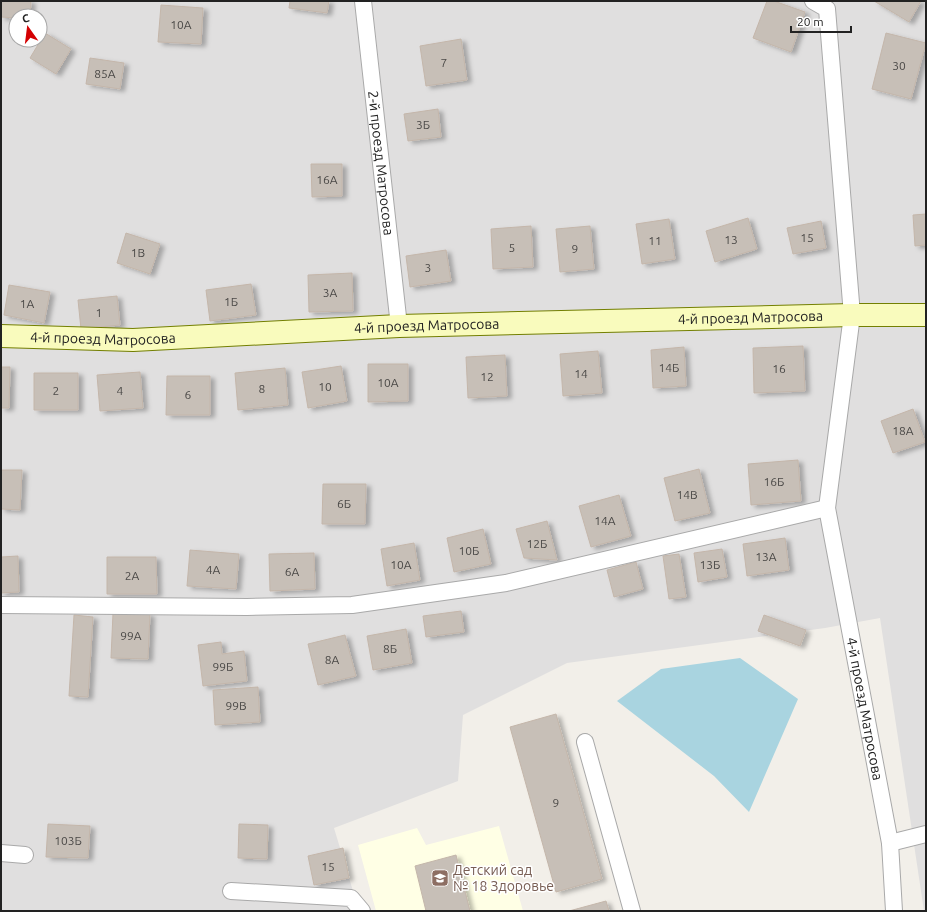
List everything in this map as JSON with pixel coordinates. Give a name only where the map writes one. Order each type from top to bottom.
[{"type":"street","name":"2-й проезд Матросова","points":[[363,1],[399,326]]},
{"type":"street","name":"4-й проезд Матросова","points":[[813,1],[827,9],[852,315],[827,508],[890,843],[894,911]]},
{"type":"street","name":"4-й проезд Матросова","points":[[1,336],[133,340],[399,326],[852,315],[926,315]]},
{"type":"street","points":[[1,605],[247,607],[352,605],[506,583],[827,508]]},
{"type":"street","points":[[585,742],[632,911]]},
{"type":"street","points":[[890,843],[926,834]]},
{"type":"street","points":[[1,853],[25,855]]},
{"type":"street","points":[[230,891],[351,898],[362,911]]},
{"type":"shaded area","points":[[1,1],[926,1],[926,911],[924,911],[880,618],[825,628],[567,663],[463,715],[458,781],[334,828],[359,911],[1,911]]},
{"type":"shaded area","name":"Детский сад № 18 Здоровье","points":[[499,826],[523,911],[376,911],[358,845],[417,828],[426,845]]},
{"type":"water","points":[[740,658],[798,699],[749,812],[714,776],[617,701],[661,669]]},
{"type":"building","points":[[1,1],[31,1],[31,8],[8,8],[8,17],[1,17]]},
{"type":"building","points":[[290,1],[329,1],[327,13],[289,8]]},
{"type":"building","points":[[767,1],[774,1],[805,12],[791,52],[753,38]]},
{"type":"building","points":[[874,1],[921,1],[909,22]]},
{"type":"building","points":[[161,5],[203,8],[201,44],[158,42]]},
{"type":"building","points":[[886,33],[926,43],[911,99],[872,89]]},
{"type":"building","points":[[48,35],[71,49],[56,74],[30,58],[36,48],[48,48]]},
{"type":"building","points":[[461,39],[467,80],[426,86],[420,46]]},
{"type":"building","points":[[90,58],[124,63],[120,89],[86,84]]},
{"type":"building","points":[[438,109],[441,137],[408,141],[404,114]]},
{"type":"building","points":[[311,164],[342,164],[342,196],[312,197]]},
{"type":"building","points":[[926,214],[926,245],[915,246],[913,215]]},
{"type":"building","points":[[748,218],[757,249],[715,262],[706,231]]},
{"type":"building","points":[[669,219],[675,259],[642,264],[636,224]]},
{"type":"building","points":[[821,221],[826,248],[793,254],[787,228]]},
{"type":"building","points":[[531,226],[533,267],[493,269],[491,229]]},
{"type":"building","points":[[590,226],[594,269],[560,272],[556,229]]},
{"type":"building","points":[[126,233],[160,244],[150,274],[117,263]]},
{"type":"building","points":[[446,250],[451,281],[410,287],[406,256]]},
{"type":"building","points":[[352,273],[353,311],[309,312],[308,275]]},
{"type":"building","points":[[251,284],[256,315],[210,321],[206,290]]},
{"type":"building","points":[[9,285],[50,292],[44,323],[4,315]]},
{"type":"building","points":[[117,296],[120,325],[81,329],[78,300]]},
{"type":"building","points":[[803,346],[805,391],[754,393],[753,348]]},
{"type":"building","points":[[684,347],[686,386],[653,388],[651,350]]},
{"type":"building","points":[[598,351],[602,393],[563,396],[560,354]]},
{"type":"building","points":[[505,355],[507,396],[468,398],[466,357]]},
{"type":"building","points":[[368,364],[408,364],[408,401],[368,402]]},
{"type":"building","points":[[341,366],[347,401],[308,408],[302,372]]},
{"type":"building","points":[[1,367],[10,367],[9,408],[1,408]]},
{"type":"building","points":[[285,368],[288,405],[238,410],[235,373]]},
{"type":"building","points":[[140,372],[143,408],[100,411],[97,375]]},
{"type":"building","points":[[34,373],[78,373],[78,410],[34,410]]},
{"type":"building","points":[[167,376],[210,376],[210,415],[166,415]]},
{"type":"building","points":[[913,409],[925,442],[893,453],[881,421]]},
{"type":"building","points":[[798,460],[801,501],[751,505],[748,464]]},
{"type":"building","points":[[699,469],[710,513],[675,521],[664,478]]},
{"type":"building","points":[[1,470],[22,470],[20,510],[1,509]]},
{"type":"building","points":[[323,484],[366,484],[365,524],[322,524]]},
{"type":"building","points":[[619,495],[631,536],[591,547],[579,506]]},
{"type":"building","points":[[547,521],[557,560],[524,558],[516,529]]},
{"type":"building","points":[[483,529],[491,564],[454,572],[447,538]]},
{"type":"building","points":[[785,538],[789,570],[747,576],[743,544]]},
{"type":"building","points":[[414,543],[420,580],[387,586],[381,549]]},
{"type":"building","points":[[722,549],[727,577],[698,582],[694,553]]},
{"type":"building","points":[[190,550],[239,554],[236,589],[187,586]]},
{"type":"building","points":[[314,553],[315,589],[270,591],[269,554]]},
{"type":"building","points":[[679,554],[686,597],[669,599],[663,556]]},
{"type":"building","points":[[18,556],[19,592],[1,593],[1,557]]},
{"type":"building","points":[[107,557],[156,557],[157,594],[107,594]]},
{"type":"building","points":[[636,562],[643,589],[614,597],[607,570]]},
{"type":"building","points":[[461,611],[464,632],[426,637],[423,616]]},
{"type":"building","points":[[113,613],[150,614],[148,659],[111,658]]},
{"type":"building","points":[[74,615],[93,617],[88,697],[69,696]]},
{"type":"building","points":[[764,615],[806,630],[800,646],[758,631]]},
{"type":"building","points":[[406,629],[412,663],[373,670],[367,636]]},
{"type":"building","points":[[345,635],[356,676],[318,685],[308,644]]},
{"type":"building","points":[[221,642],[222,654],[244,651],[247,681],[203,686],[198,645]]},
{"type":"building","points":[[258,687],[260,722],[215,725],[213,690]]},
{"type":"building","points":[[556,714],[602,879],[556,892],[510,727]]},
{"type":"building","points":[[48,824],[90,826],[88,858],[46,857]]},
{"type":"building","points":[[239,824],[268,825],[267,859],[238,858]]},
{"type":"building","points":[[343,848],[349,878],[314,885],[308,856]]},
{"type":"building","points":[[456,855],[470,911],[426,911],[415,866]]},
{"type":"building","points":[[606,901],[609,911],[569,911]]},
{"type":"place","name":"Детский сад № 18 Здоровье","points":[[440,878]]}]
